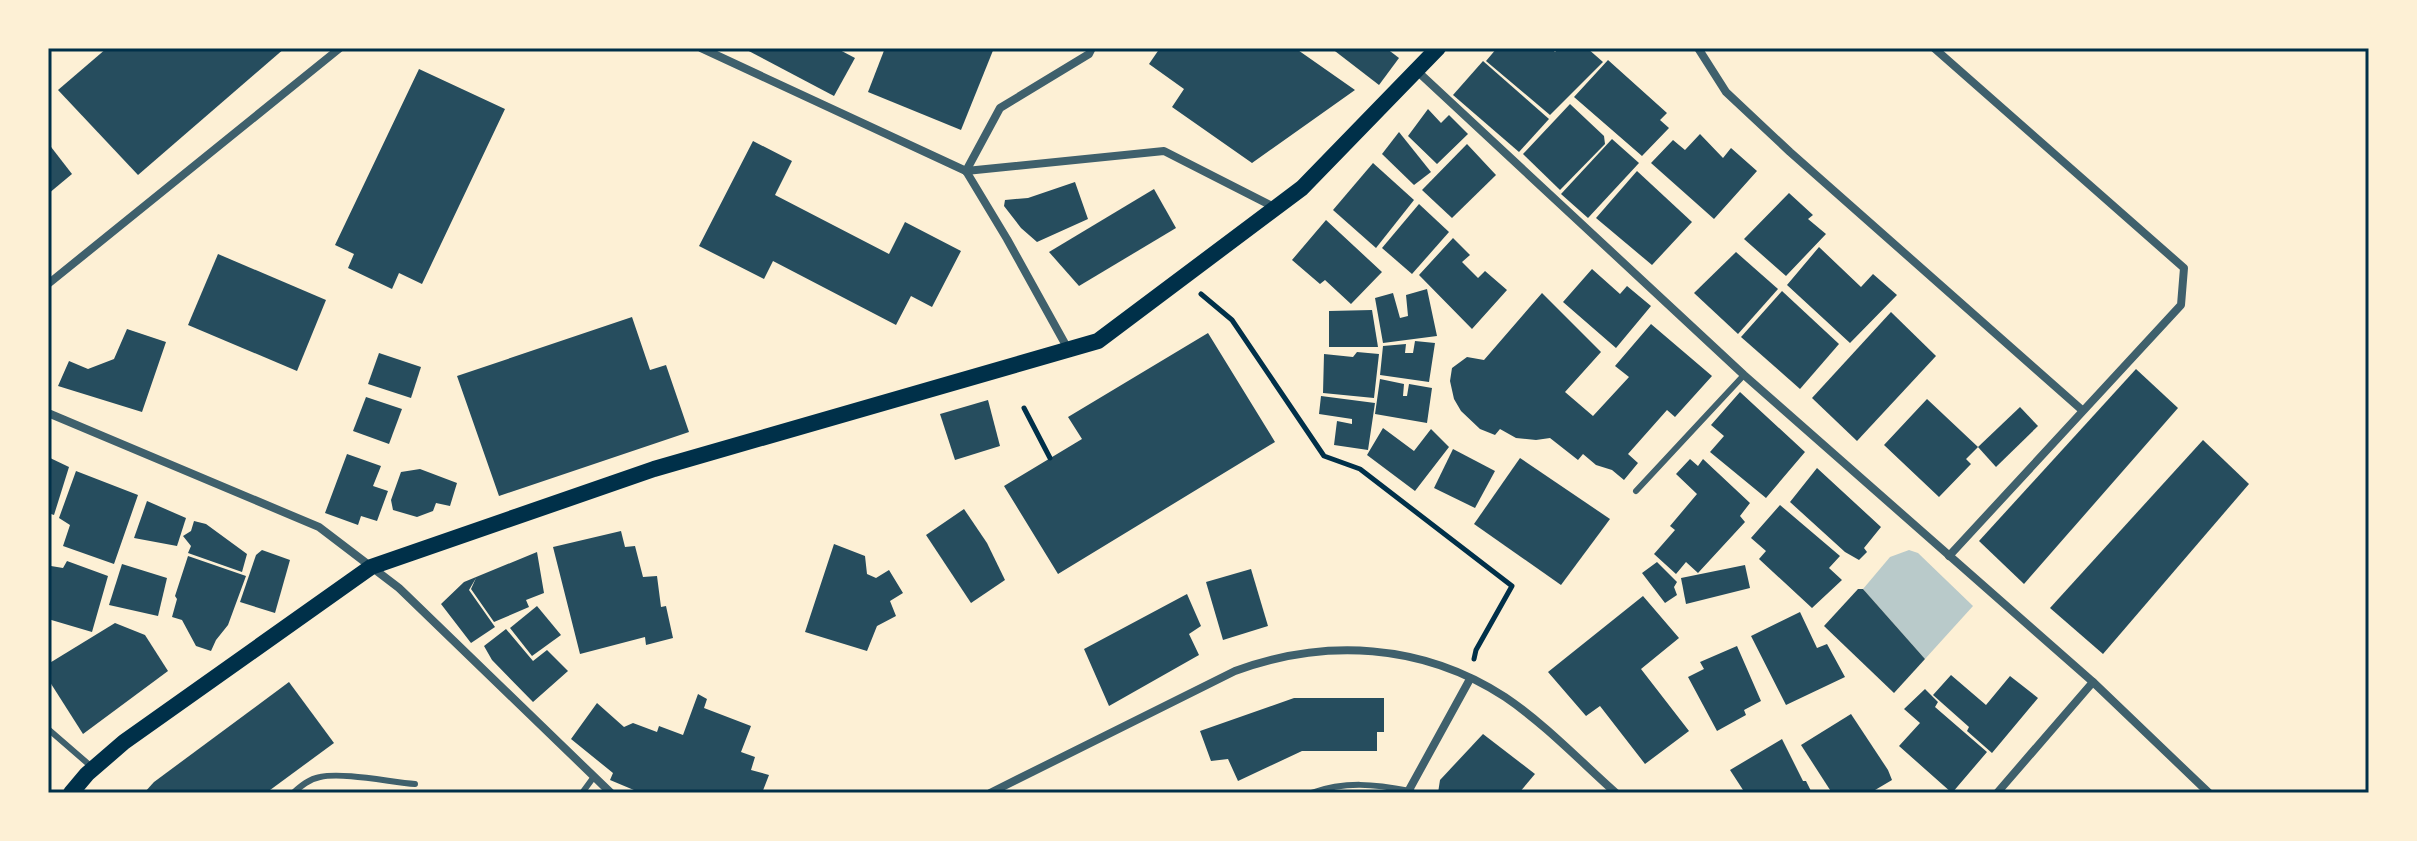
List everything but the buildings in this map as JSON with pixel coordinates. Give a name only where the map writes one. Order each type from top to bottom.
[{"type":"main road","points":[[71,793],[93,768],[124,742],[371,567],[654,469],[1098,341],[1302,188],[1438,48]]},
{"type":"street","points":[[48,284],[340,48]]},
{"type":"street","points":[[701,48],[966,171],[1164,151],[1275,208]]},
{"type":"street","points":[[722,58],[728,48]]},
{"type":"street","points":[[966,171],[1000,108],[1089,54],[1092,48]]},
{"type":"street","points":[[1698,48],[1726,92],[1768,132],[2082,410]]},
{"type":"street","points":[[1934,48],[2184,268],[2181,305],[1949,556]]},
{"type":"street","points":[[1416,70],[1744,375],[2093,682],[2209,793]]},
{"type":"street","points":[[966,171],[1068,349]]},
{"type":"street","points":[[48,413],[319,527],[399,588],[611,793]]},
{"type":"street","points":[[990,793],[1235,671],[1269,658],[1314,650],[1393,653],[1428,662],[1470,679],[1503,696],[1534,719],[1616,793]]},
{"type":"street","points":[[1411,792],[1470,679]]},
{"type":"street","points":[[1997,793],[2093,682]]},
{"type":"lane","points":[[1636,491],[1744,375]]},
{"type":"lane","points":[[48,729],[93,768]]},
{"type":"lane","points":[[293,793],[304,783],[332,776],[415,784]]},
{"type":"lane","points":[[582,793],[593,778]]},
{"type":"lane","points":[[1311,793],[1353,783],[1411,792]]},
{"type":"path","points":[[1182,277],[1232,320],[1324,456],[1360,469],[1512,586],[1476,650],[1470,679]]},
{"type":"path","points":[[1024,408],[1050,458]]},
{"type":"shaded area","points":[[1909,550],[1918,553],[1973,606],[1925,659],[1863,589],[1890,557]]}]
